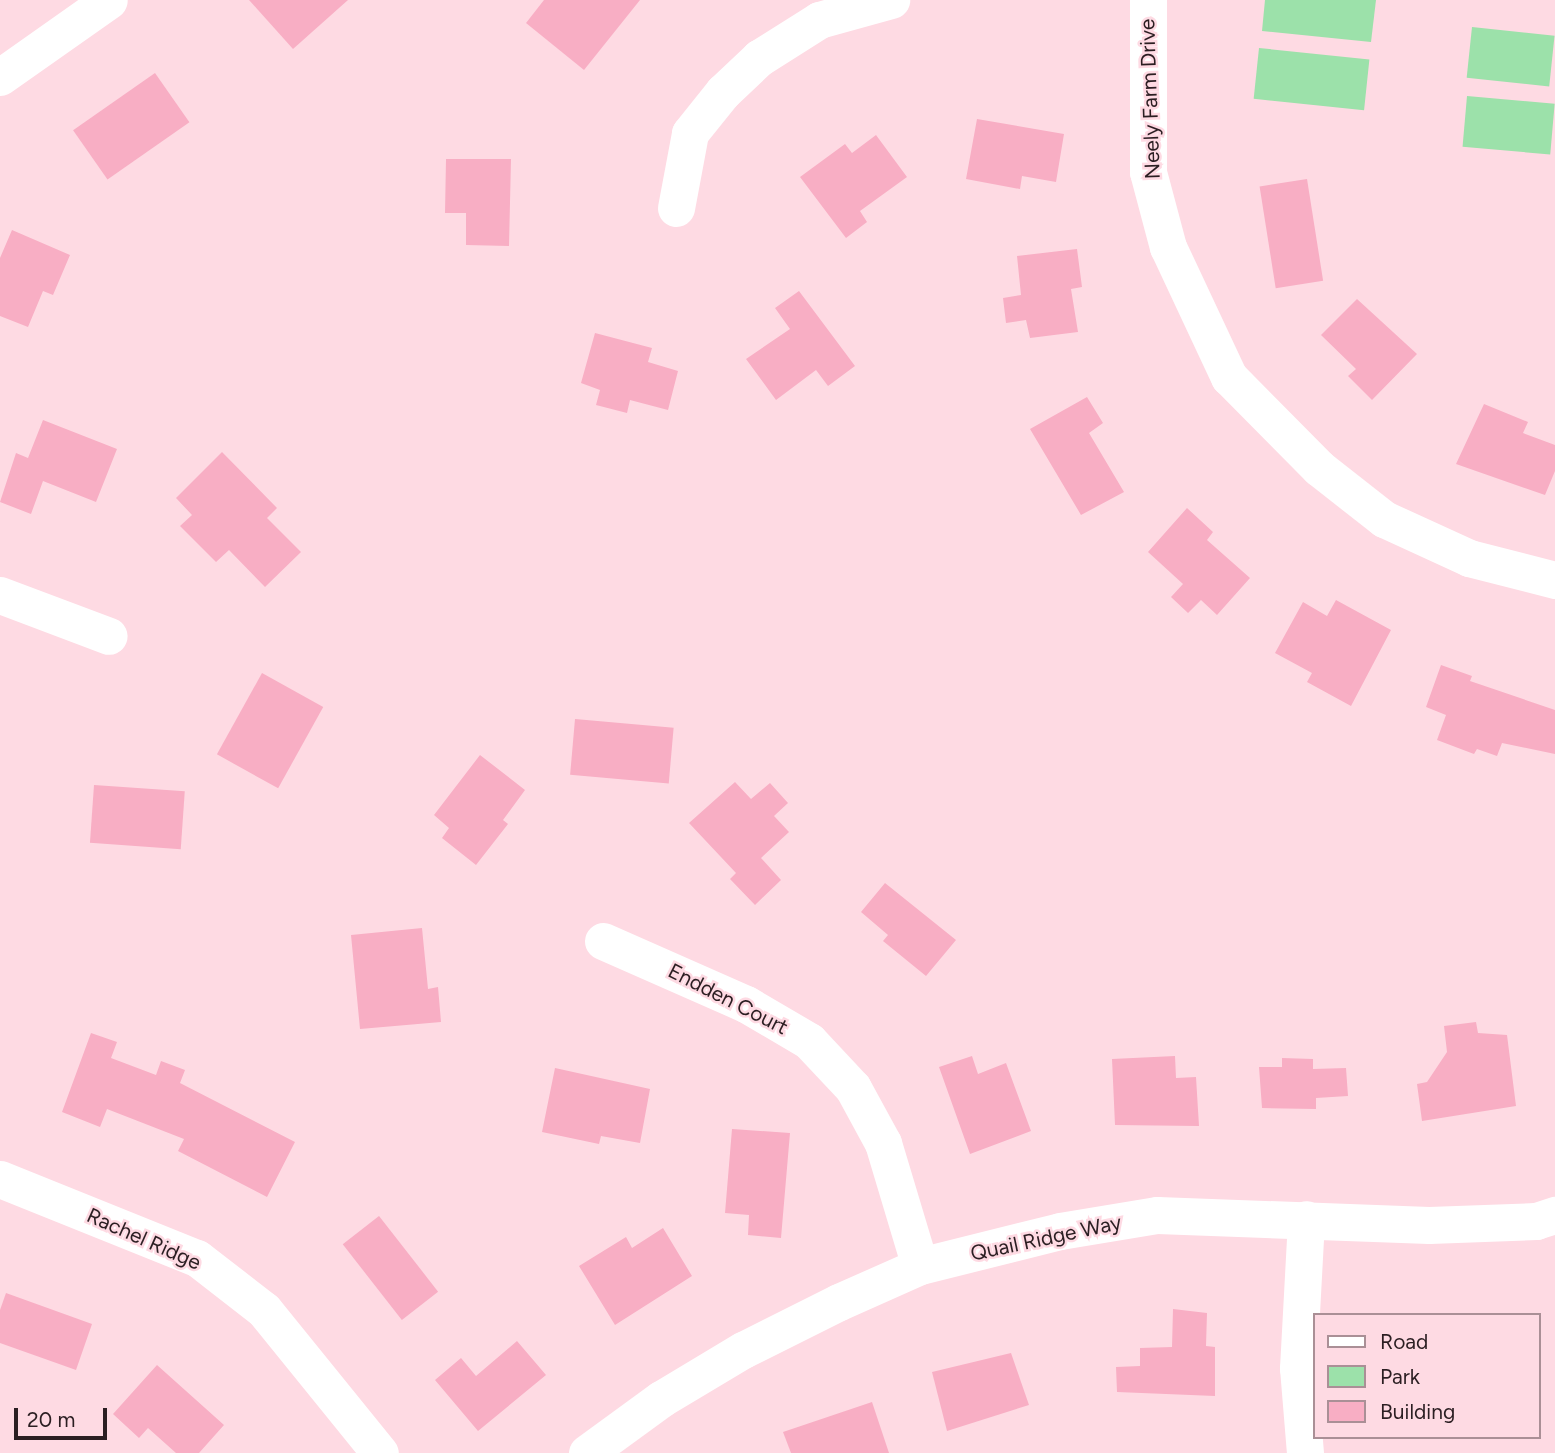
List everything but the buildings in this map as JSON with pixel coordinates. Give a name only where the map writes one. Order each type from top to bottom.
[{"type":"street","points":[[0,77],[109,0]]},
{"type":"street","points":[[676,208],[690,133],[723,92],[760,58],[819,20],[891,0]]},
{"type":"street","name":"Neely Farm Drive","points":[[1137,1],[1148,172],[1168,247],[1229,377],[1319,468],[1384,519],[1469,558],[1555,580]]},
{"type":"street","points":[[0,595],[109,636]]},
{"type":"street","name":"Endden Court","points":[[603,941],[746,1004],[809,1041],[853,1088],[883,1143],[920,1266]]},
{"type":"street","name":"Rachel Ridge","points":[[0,1178],[197,1258],[264,1310],[380,1453]]},
{"type":"street","name":"Quail Ridge Way","points":[[587,1453],[661,1399],[743,1350],[920,1266],[1060,1231],[1157,1216],[1429,1225],[1536,1221],[1555,1215]]},
{"type":"street","points":[[1305,1453],[1298,1368],[1306,1219]]},
{"type":"green space","points":[[1265,0],[1376,0],[1371,42],[1262,31]]},
{"type":"green space","points":[[1472,27],[1555,36],[1549,86],[1467,78]]},
{"type":"green space","points":[[1259,48],[1369,60],[1364,110],[1254,99]]},
{"type":"green space","points":[[1467,96],[1555,104],[1550,154],[1463,147]]}]
